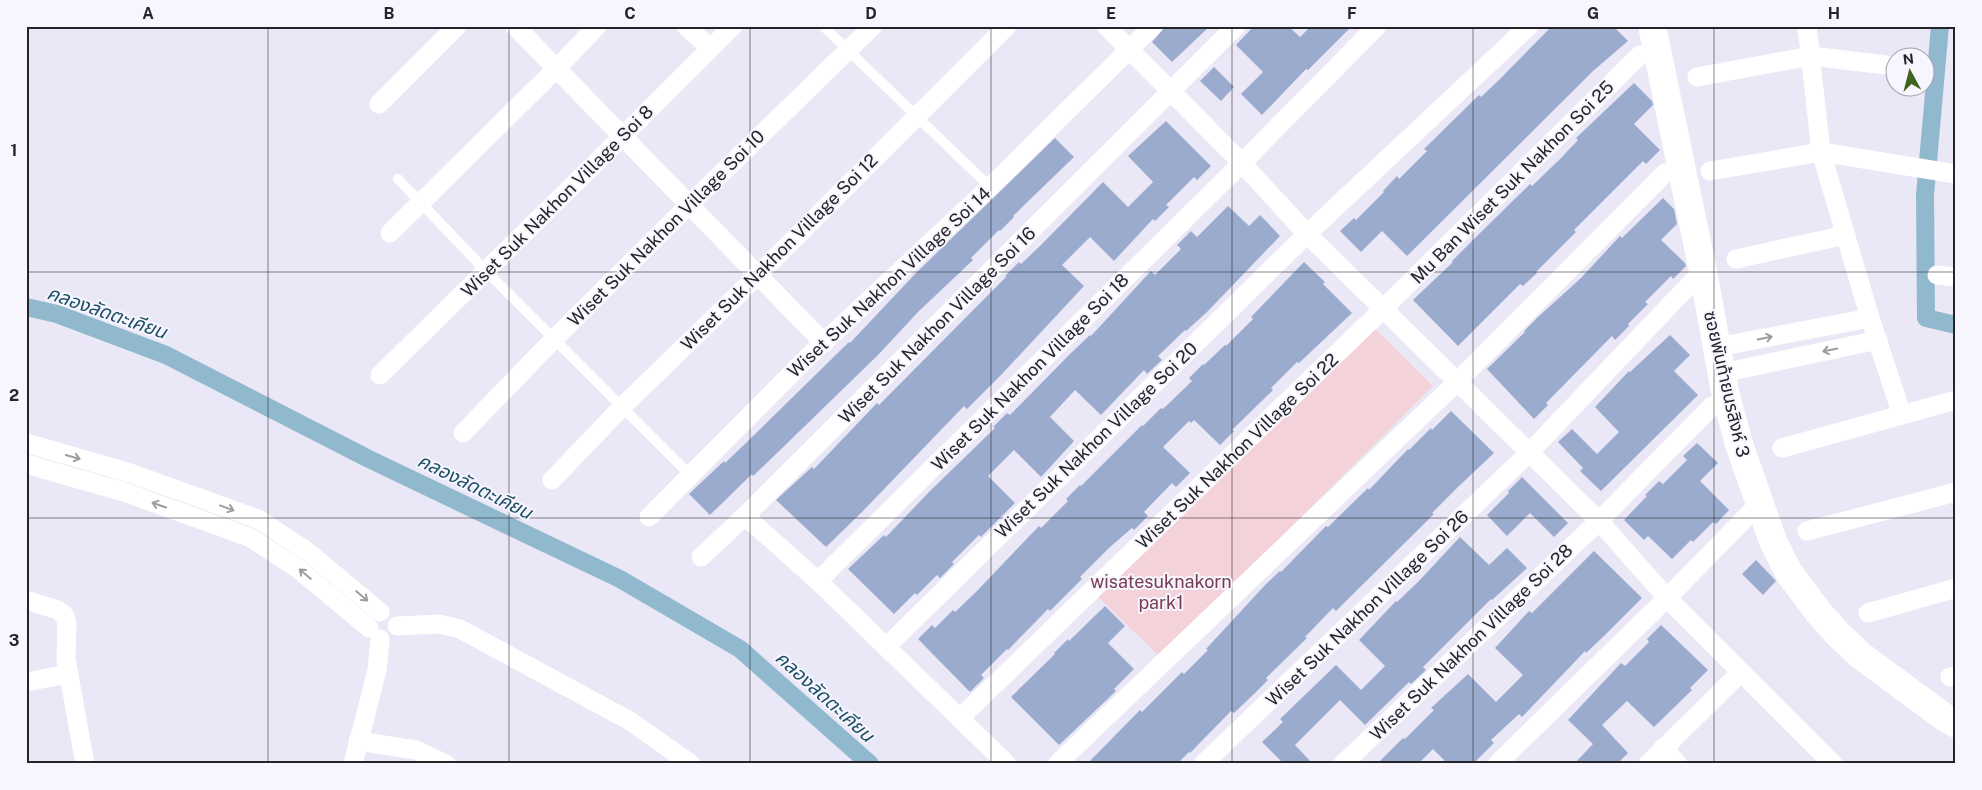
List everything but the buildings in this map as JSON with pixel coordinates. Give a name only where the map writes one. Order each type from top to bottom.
[{"type":"street","points":[[379,104],[457,26]]},
{"type":"street","points":[[515,26],[824,343]]},
{"type":"street","points":[[390,233],[597,26]]},
{"type":"street","points":[[686,26],[710,48]]},
{"type":"street","name":"Wiset Suk Nakhon Village Soi 8","points":[[380,375],[732,26]]},
{"type":"street","name":"Wiset Suk Nakhon Village Soi 10","points":[[462,433],[689,205],[846,51],[874,26]]},
{"type":"street","name":"Wiset Suk Nakhon Village Soi 12","points":[[552,480],[622,406],[757,276],[1007,26]]},
{"type":"street","points":[[1106,26],[1242,163],[1307,234],[1599,521],[1667,598],[1740,674],[1833,764]]},
{"type":"street","name":"Wiset Suk Nakhon Village Soi 14","points":[[649,517],[808,356],[990,187],[1154,26]]},
{"type":"street","name":"Wiset Suk Nakhon Village Soi 16","points":[[701,556],[745,516],[1236,26]]},
{"type":"street","name":"Wiset Suk Nakhon Village Soi 18","points":[[818,581],[1242,163],[1377,26]]},
{"type":"street","name":"Wiset Suk Nakhon Village Soi 20","points":[[886,647],[1307,234],[1529,26]]},
{"type":"street","name":"ซอยพันท้ายนรสิงห์ 3","points":[[1652,26],[1734,426],[1748,474],[1773,541],[1789,573],[1819,613],[1860,655],[1944,718],[1956,724]]},
{"type":"street","points":[[1807,26],[1821,152],[1870,318],[1902,415]]},
{"type":"street","name":"Mu Ban Wiset Suk Nakhon Soi 25","points":[[1384,309],[1640,55]]},
{"type":"street","points":[[1697,77],[1811,56],[1884,65]]},
{"type":"street","points":[[1710,171],[1821,152],[1956,174]]},
{"type":"street","points":[[1057,764],[1458,381],[1665,173]]},
{"type":"street","points":[[1736,259],[1846,235]]},
{"type":"street","name":"Wiset Suk Nakhon Village Soi 26","points":[[1203,764],[1530,452],[1693,281]]},
{"type":"street","name":"Wiset Suk Nakhon Village Soi 22","points":[[960,718],[1384,309]]},
{"type":"street","points":[[1720,360],[1870,318]]},
{"type":"street","points":[[1720,360],[1878,340]]},
{"type":"street","points":[[1782,448],[1956,400]]},
{"type":"street","name":"Wiset Suk Nakhon Village Soi 28","points":[[1343,764],[1599,521],[1712,406]]},
{"type":"street","points":[[26,443],[130,473],[258,519],[308,552],[380,612],[385,612],[394,617],[397,626],[392,636],[386,639],[375,633],[297,568],[249,537],[124,492],[26,464]]},
{"type":"street","points":[[1807,531],[1956,492]]},
{"type":"street","points":[[1497,764],[1667,598],[1751,512]]},
{"type":"street","points":[[745,516],[818,581],[1008,764]]},
{"type":"street","points":[[259,544],[268,526]]},
{"type":"street","points":[[328,594],[343,580]]},
{"type":"street","points":[[1868,613],[1956,588]]},
{"type":"street","points":[[26,600],[58,610],[66,616],[68,624],[66,659],[84,764]]},
{"type":"street","points":[[353,764],[377,670],[375,633],[372,618],[380,612]]},
{"type":"street","points":[[397,626],[439,624],[460,629],[630,721],[692,764]]},
{"type":"street","points":[[26,682],[68,674]]},
{"type":"street","points":[[1648,764],[1740,674]]},
{"type":"street","points":[[358,741],[416,750],[446,764]]},
{"type":"street","points":[[1663,748],[1678,764]]},
{"type":"lane","points":[[823,26],[846,51],[990,187]]},
{"type":"lane","points":[[398,179],[554,340],[691,476]]},
{"type":"green space","name":"wisatesuknakorn park1","points":[[1369,323],[1433,386],[1160,657],[1094,593]]},
{"type":"waterway","points":[[1940,26],[1925,195],[1926,318],[1956,325]]},
{"type":"waterway","name":"คลองลัดตะเคียน","points":[[26,307],[57,314],[166,355],[369,459],[620,579],[740,649],[870,764]]}]
